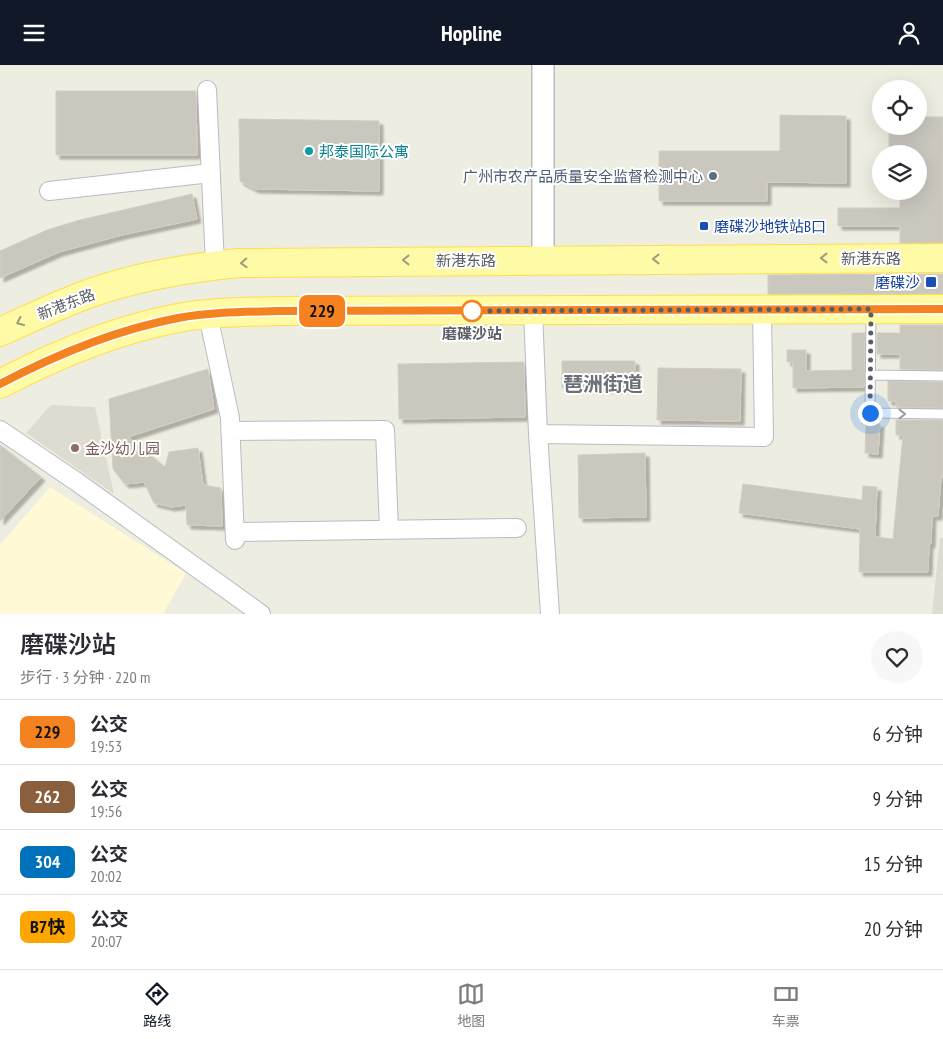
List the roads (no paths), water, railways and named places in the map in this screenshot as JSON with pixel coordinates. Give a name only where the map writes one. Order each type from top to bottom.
[{"type":"main road","name":"新港东路","points":[[0,332],[47,309],[87,294],[164,273],[215,265],[279,261],[943,258]]},
{"type":"main road","points":[[0,383],[56,356],[97,340],[140,327],[180,318],[208,315],[277,311],[943,309]]},
{"type":"street","points":[[543,65],[543,260]]},
{"type":"street","points":[[207,90],[215,265]]},
{"type":"street","points":[[50,191],[211,173]]},
{"type":"street","points":[[538,434],[764,437],[762,310]]},
{"type":"street","points":[[533,311],[538,434],[550,614]]},
{"type":"street","points":[[208,315],[230,418],[235,536],[389,530],[517,528]]},
{"type":"street","points":[[230,431],[385,430],[389,530]]},
{"type":"street","points":[[0,431],[77,482],[261,614]]},
{"type":"lane","points":[[871,309],[870,413],[943,414]]},
{"type":"lane","points":[[870,375],[943,375]]},
{"type":"place","name":"邦泰国际公寓","points":[[309,151]]},
{"type":"place","name":"广州市农产品质量安全监督检测中心","points":[[713,176]]},
{"type":"place","name":"磨碟沙地铁站B口","points":[[704,226]]},
{"type":"place","name":"磨碟沙","points":[[931,282]]},
{"type":"place","name":"磨碟沙站","points":[[472,311]]},
{"type":"place","name":"金沙幼儿园","points":[[75,448]]},
{"type":"district","name":"琶洲街道","points":[[603,384]]}]
